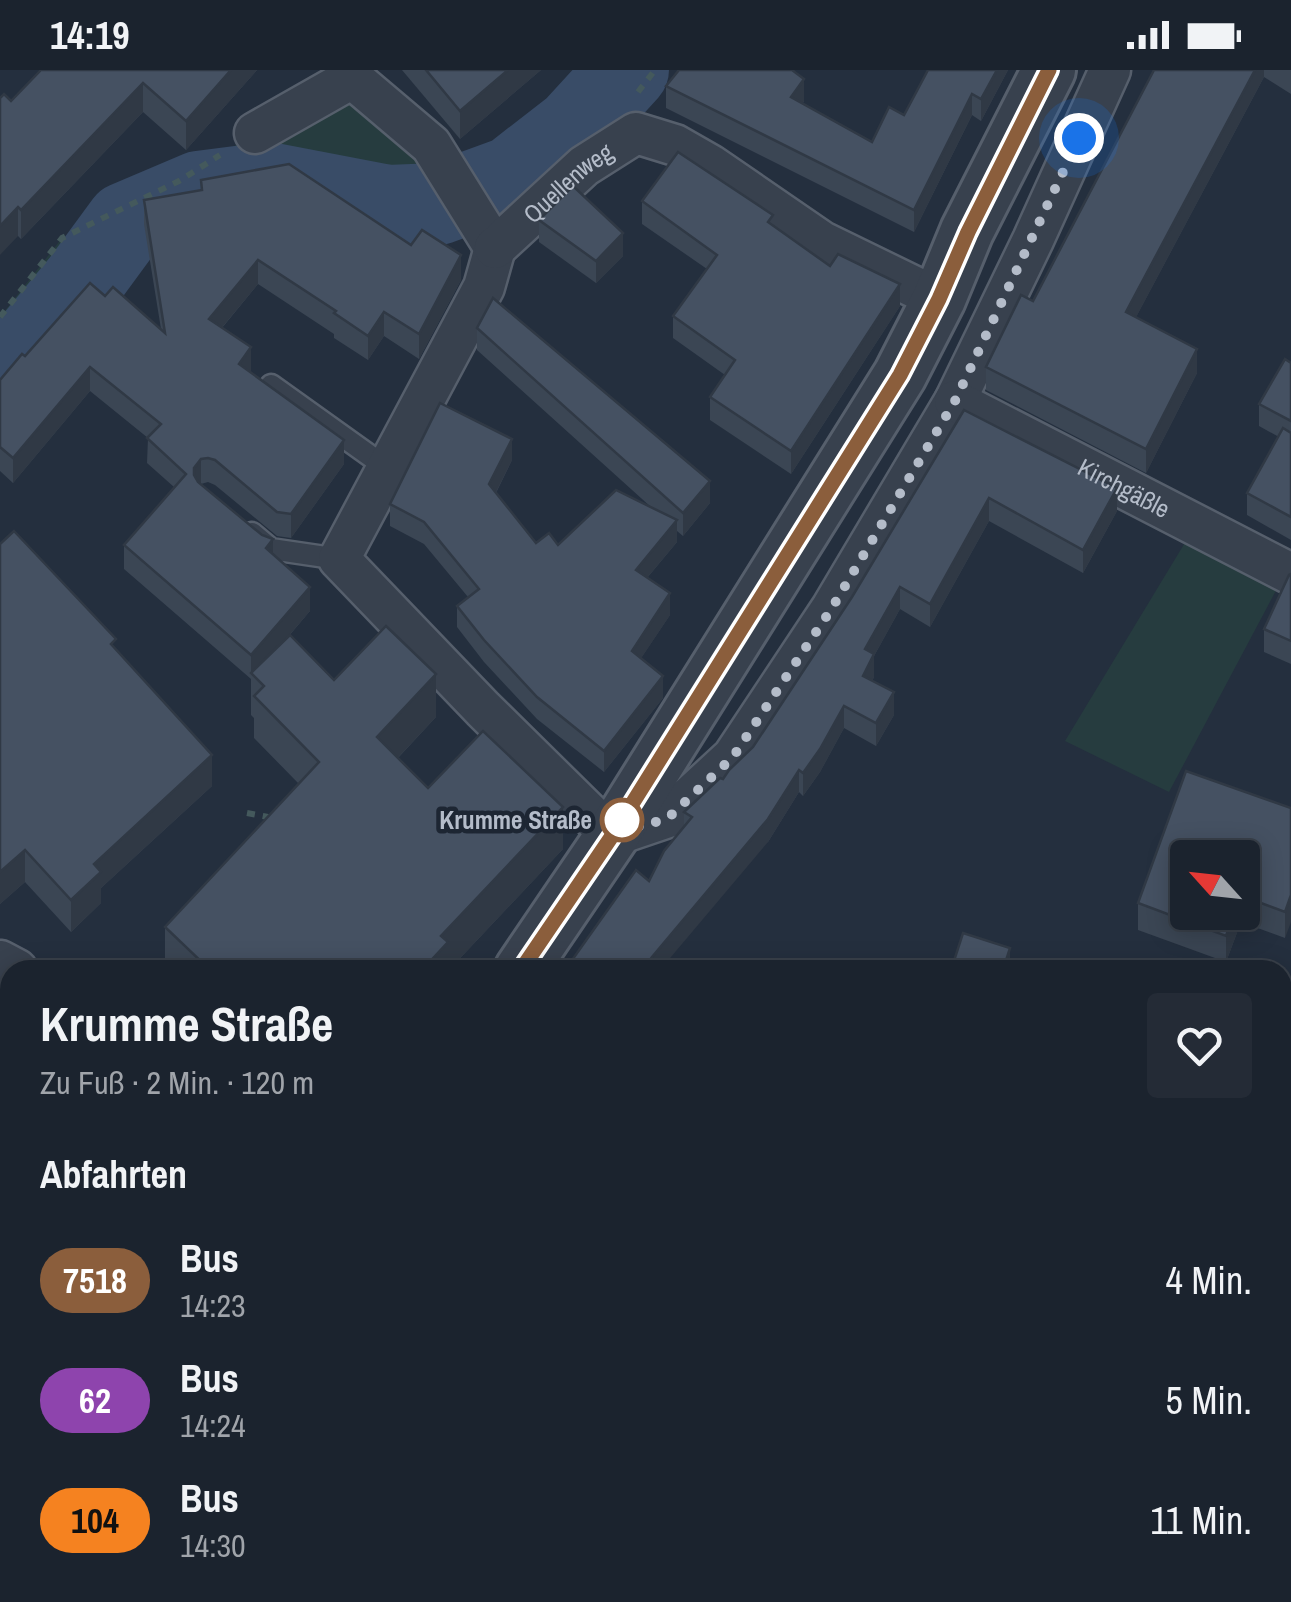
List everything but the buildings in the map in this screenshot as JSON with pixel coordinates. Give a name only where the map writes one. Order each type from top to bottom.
[{"type":"street","points":[[528,960],[612,836],[900,375],[1048,70]]},
{"type":"street","points":[[612,836],[668,818],[733,757],[832,608],[955,401],[1110,70]]},
{"type":"street","points":[[254,133],[351,74],[431,145],[486,233],[484,287],[339,559],[612,836]]},
{"type":"street","name":"Quellenweg","points":[[486,233],[636,134],[675,145],[822,242],[939,299]]},
{"type":"street","name":"Kirchgäßle","points":[[955,401],[1291,574]]},
{"type":"lane","points":[[271,385],[386,468]]},
{"type":"lane","points":[[233,517],[272,549],[339,559]]},
{"type":"path","points":[[0,317],[62,238],[179,181],[254,133]]},
{"type":"path","points":[[246,813],[281,820]]},
{"type":"green space","points":[[352,78],[460,196],[438,204],[388,206],[268,183],[199,193],[126,223],[10,370],[0,363],[0,317],[62,238],[179,181]]},
{"type":"green space","points":[[1189,536],[1281,581],[1169,792],[1065,741]]},
{"type":"waterway","points":[[0,382],[126,223],[199,192],[268,183],[388,206],[438,204],[512,177],[575,128],[628,70]]},
{"type":"bus line","name":"7518","points":[[528,960],[612,836],[900,375],[1049,70]]},
{"type":"place","name":"Krumme Straße","points":[[622,820]]},
{"type":"route","points":[[622,820],[640,827],[668,818],[733,757],[832,608],[955,401],[1079,138]]}]
